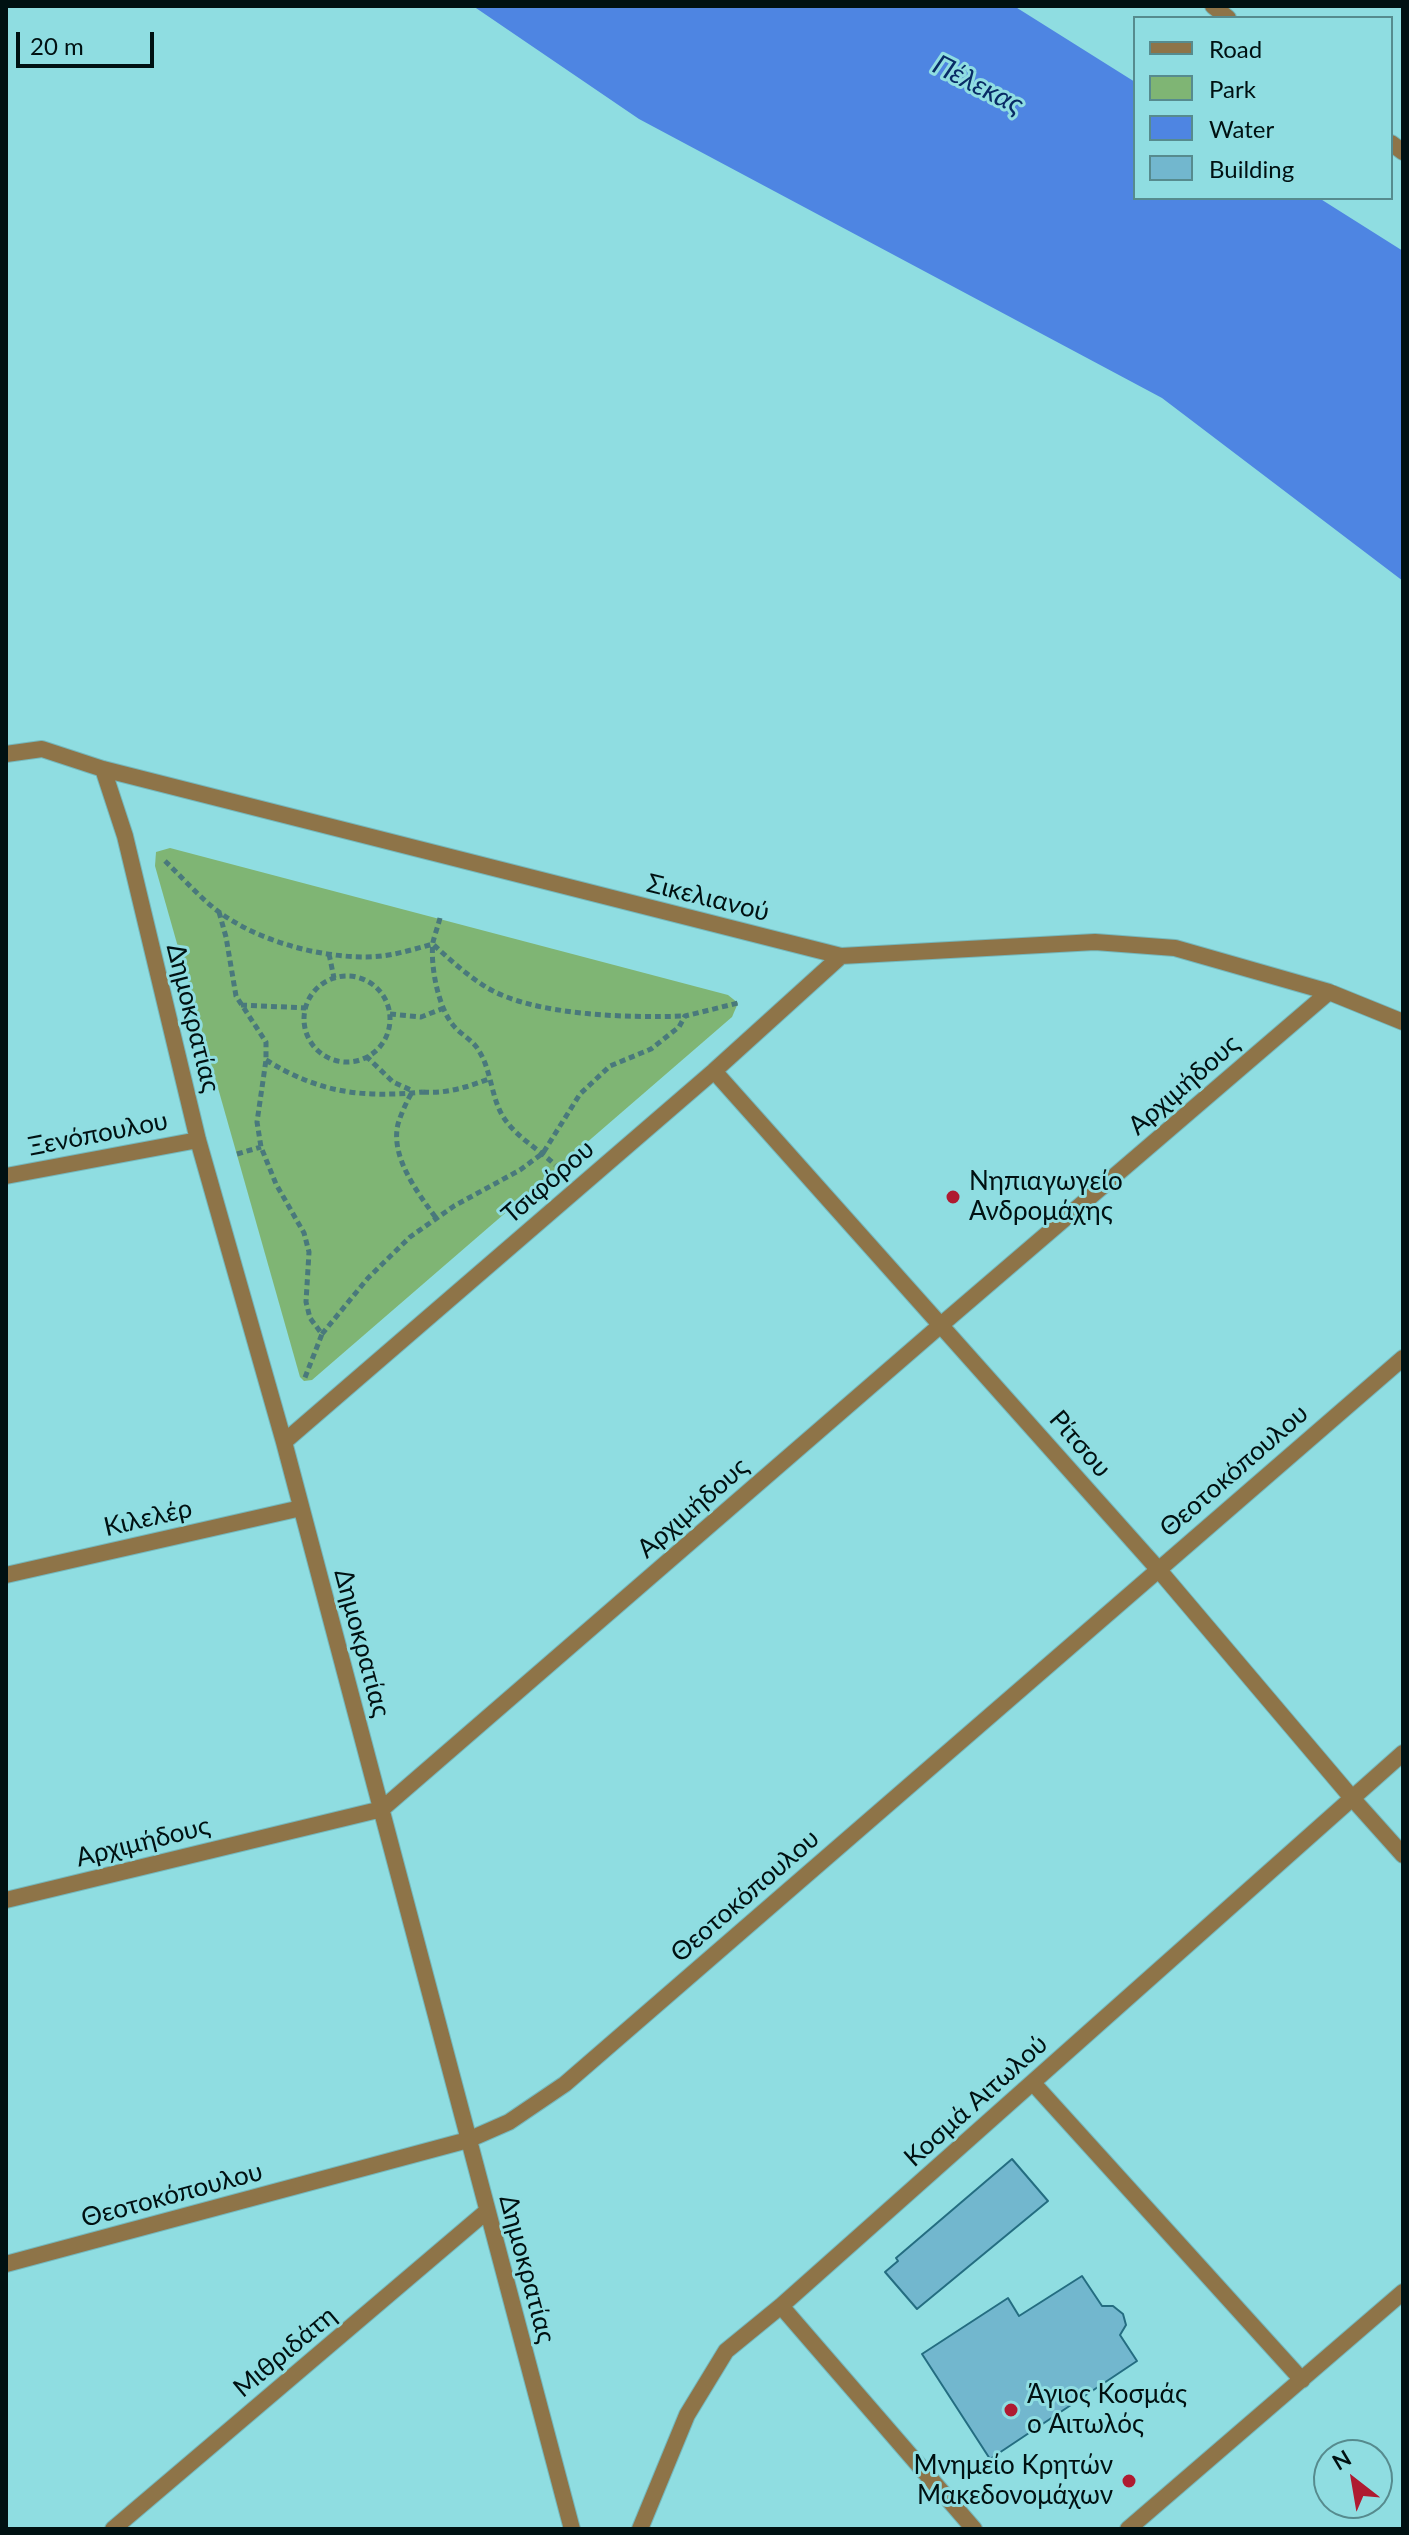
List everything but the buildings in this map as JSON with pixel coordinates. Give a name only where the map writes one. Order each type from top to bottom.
[{"type":"street","name":"Σικελιανού","points":[[6,754],[42,749],[103,769],[841,956],[1095,942],[1175,948],[1329,992],[1403,1022]]},
{"type":"street","name":"Δημοκρατίας","points":[[103,769],[125,836],[198,1140],[284,1442],[572,2529]]},
{"type":"street","name":"Τσιφόρου","points":[[284,1442],[714,1071],[841,956]]},
{"type":"street","name":"Αρχιμήδους","points":[[6,1900],[382,1809],[1329,992]]},
{"type":"street","name":"Ρίτσου","points":[[714,1071],[1158,1569],[1403,1855]]},
{"type":"street","name":"Ξενόπουλου","points":[[6,1176],[198,1140]]},
{"type":"street","name":"Θεοτοκόπουλου","points":[[6,2264],[468,2140],[509,2122],[565,2084],[1403,1358]]},
{"type":"street","name":"Κιλελέρ","points":[[6,1575],[301,1508]]},
{"type":"street","name":"Κοσμά Αιτωλού","points":[[640,2529],[687,2415],[726,2351],[781,2306],[1403,1753]]},
{"type":"street","points":[[1033,2083],[1302,2380]]},
{"type":"street","name":"Μιθριδάτη","points":[[113,2529],[487,2211]]},
{"type":"street","points":[[1128,2529],[1403,2292]]},
{"type":"street","points":[[781,2306],[974,2529]]},
{"type":"path","points":[[156,852],[219,912],[259,934],[329,954],[369,957],[403,953],[433,944]]},
{"type":"path","points":[[219,912],[236,996],[266,1042],[257,1122],[261,1147],[276,1184],[304,1233],[309,1252],[306,1302],[310,1318],[322,1334]]},
{"type":"path","points":[[440,918],[433,944],[435,980],[444,1008],[453,1025],[479,1051],[503,1117],[522,1139],[558,1168]]},
{"type":"path","points":[[433,944],[461,970],[489,989],[525,1002],[616,1016],[685,1016],[738,1003]]},
{"type":"path","points":[[329,954],[334,978]]},
{"type":"path","points":[[354,976],[367,980],[387,1000],[389,1029],[383,1043],[360,1060],[346,1062],[332,1059],[311,1042],[305,1029],[306,1008],[316,990],[334,978],[354,976]]},
{"type":"path","points":[[241,1005],[306,1008]]},
{"type":"path","points":[[390,1014],[421,1017],[444,1008]]},
{"type":"path","points":[[304,1381],[322,1334],[368,1278],[410,1237],[543,1153],[580,1094],[610,1066],[651,1049],[679,1027],[685,1016]]},
{"type":"path","points":[[366,1056],[393,1082],[412,1091],[436,1093],[489,1079]]},
{"type":"path","points":[[266,1060],[314,1085],[342,1091],[394,1095],[423,1092]]},
{"type":"path","points":[[411,1093],[397,1126],[398,1147],[419,1194],[436,1218]]},
{"type":"path","points":[[237,1154],[261,1147]]},
{"type":"green space","points":[[170,848],[728,995],[738,1003],[732,1017],[312,1380],[304,1381],[300,1377],[155,866],[156,852]]},
{"type":"water","name":"Πέλεκας","points":[[473,6],[1014,6],[1133,81],[1133,200],[1322,200],[1403,251],[1403,581],[1162,398],[639,119]]},
{"type":"place","name":"Νηπιαγωγείο Ανδρομάχης","points":[[953,1197]]},
{"type":"place","name":"Άγιος Κοσμάς ο Αιτωλός","points":[[1011,2410]]},
{"type":"place","name":"Μνημείο Κρητών Μακεδονομάχων","points":[[1129,2481]]}]
